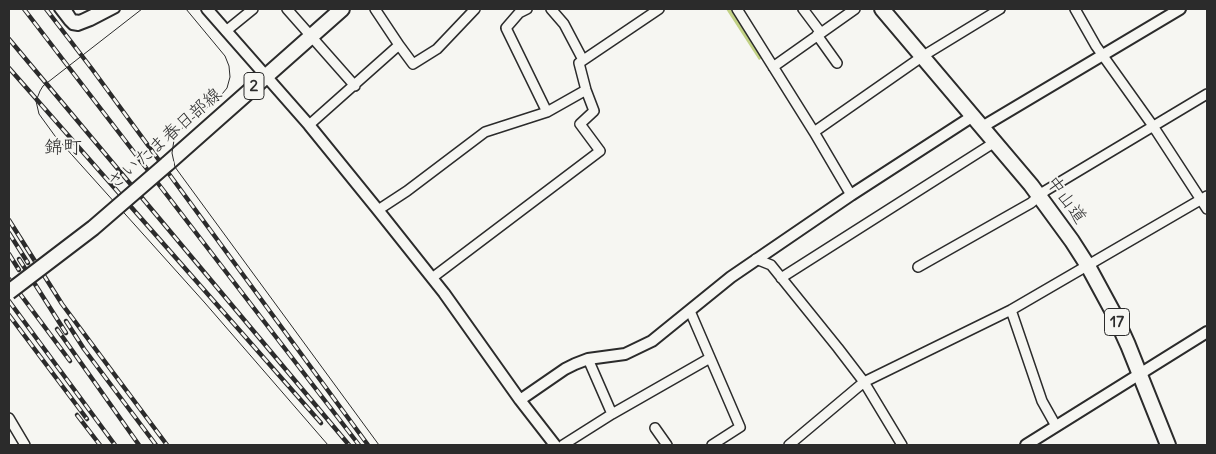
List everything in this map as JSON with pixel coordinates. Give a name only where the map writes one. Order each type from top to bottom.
[{"type":"main road","name":"さいたま春日部線","points":[[9,292],[93,228],[342,9]]},
{"type":"main road","name":"中山道","points":[[882,9],[1056,216],[1088,266],[1114,314],[1140,373],[1168,445]]},
{"type":"street","points":[[58,9],[72,26],[78,27],[116,9]]},
{"type":"street","points":[[65,9],[72,20],[80,21],[105,9]]},
{"type":"street","points":[[207,9],[309,125],[378,210],[432,278],[555,445]]},
{"type":"street","points":[[226,31],[253,9]]},
{"type":"street","points":[[288,9],[355,86]]},
{"type":"street","points":[[375,9],[413,64],[437,49],[475,9]]},
{"type":"street","points":[[527,9],[519,13],[506,28],[547,112]]},
{"type":"street","points":[[551,9],[564,24],[583,60]]},
{"type":"street","points":[[432,278],[600,151],[580,124],[594,111],[579,64],[659,9]]},
{"type":"street","points":[[737,9],[851,195]]},
{"type":"street","points":[[803,9],[837,63]]},
{"type":"street","points":[[773,67],[854,9]]},
{"type":"street","points":[[814,132],[923,56],[1000,9]]},
{"type":"street","points":[[1075,9],[1102,55],[1204,198],[1207,209]]},
{"type":"street","points":[[982,127],[1180,9]]},
{"type":"street","points":[[309,125],[399,45]]},
{"type":"street","points":[[378,210],[407,191],[485,132],[547,112],[586,90]]},
{"type":"street","points":[[918,266],[1030,204],[1045,190],[1207,94]]},
{"type":"street","points":[[520,400],[565,369],[588,359],[625,354],[640,349],[690,311],[731,276],[973,116]]},
{"type":"street","points":[[781,278],[995,142]]},
{"type":"street","points":[[790,445],[864,382],[1011,310],[1204,198]]},
{"type":"street","points":[[756,260],[771,265],[864,382],[902,445]]},
{"type":"street","points":[[1011,310],[1042,401],[1056,426]]},
{"type":"street","points":[[690,311],[740,427],[712,445]]},
{"type":"street","points":[[1031,444],[1056,426],[1207,332]]},
{"type":"street","points":[[563,445],[612,414],[710,358]]},
{"type":"street","points":[[588,359],[612,414]]},
{"type":"street","points":[[9,418],[25,445]]},
{"type":"street","points":[[655,428],[667,445]]},
{"type":"green space","points":[[726,9],[735,9],[765,56],[759,60]]},
{"type":"tram line","points":[[142,9],[43,86],[36,101],[39,114],[55,136],[205,303],[328,445]]},
{"type":"tram line","points":[[186,9],[225,56],[229,66],[230,77],[227,88],[218,99],[187,123],[177,134],[172,153],[175,167],[379,445]]},
{"type":"railway","points":[[24,9],[359,445]]},
{"type":"railway","points":[[46,9],[368,445]]},
{"type":"railway","points":[[9,39],[349,445]]},
{"type":"railway","points":[[9,68],[321,423]]},
{"type":"railway","points":[[9,220],[62,304],[167,445]]},
{"type":"railway","points":[[9,233],[28,263]]},
{"type":"railway","points":[[9,254],[19,270]]},
{"type":"railway","points":[[19,259],[66,333]]},
{"type":"railway","points":[[9,279],[70,361]]},
{"type":"railway","points":[[9,301],[115,445]]},
{"type":"railway","points":[[9,315],[87,419]]},
{"type":"railway","points":[[66,321],[84,349],[156,445]]},
{"type":"railway","points":[[57,329],[139,445]]},
{"type":"railway","points":[[77,415],[100,445]]},
{"type":"district","name":"錦町","points":[[63,148]]}]
